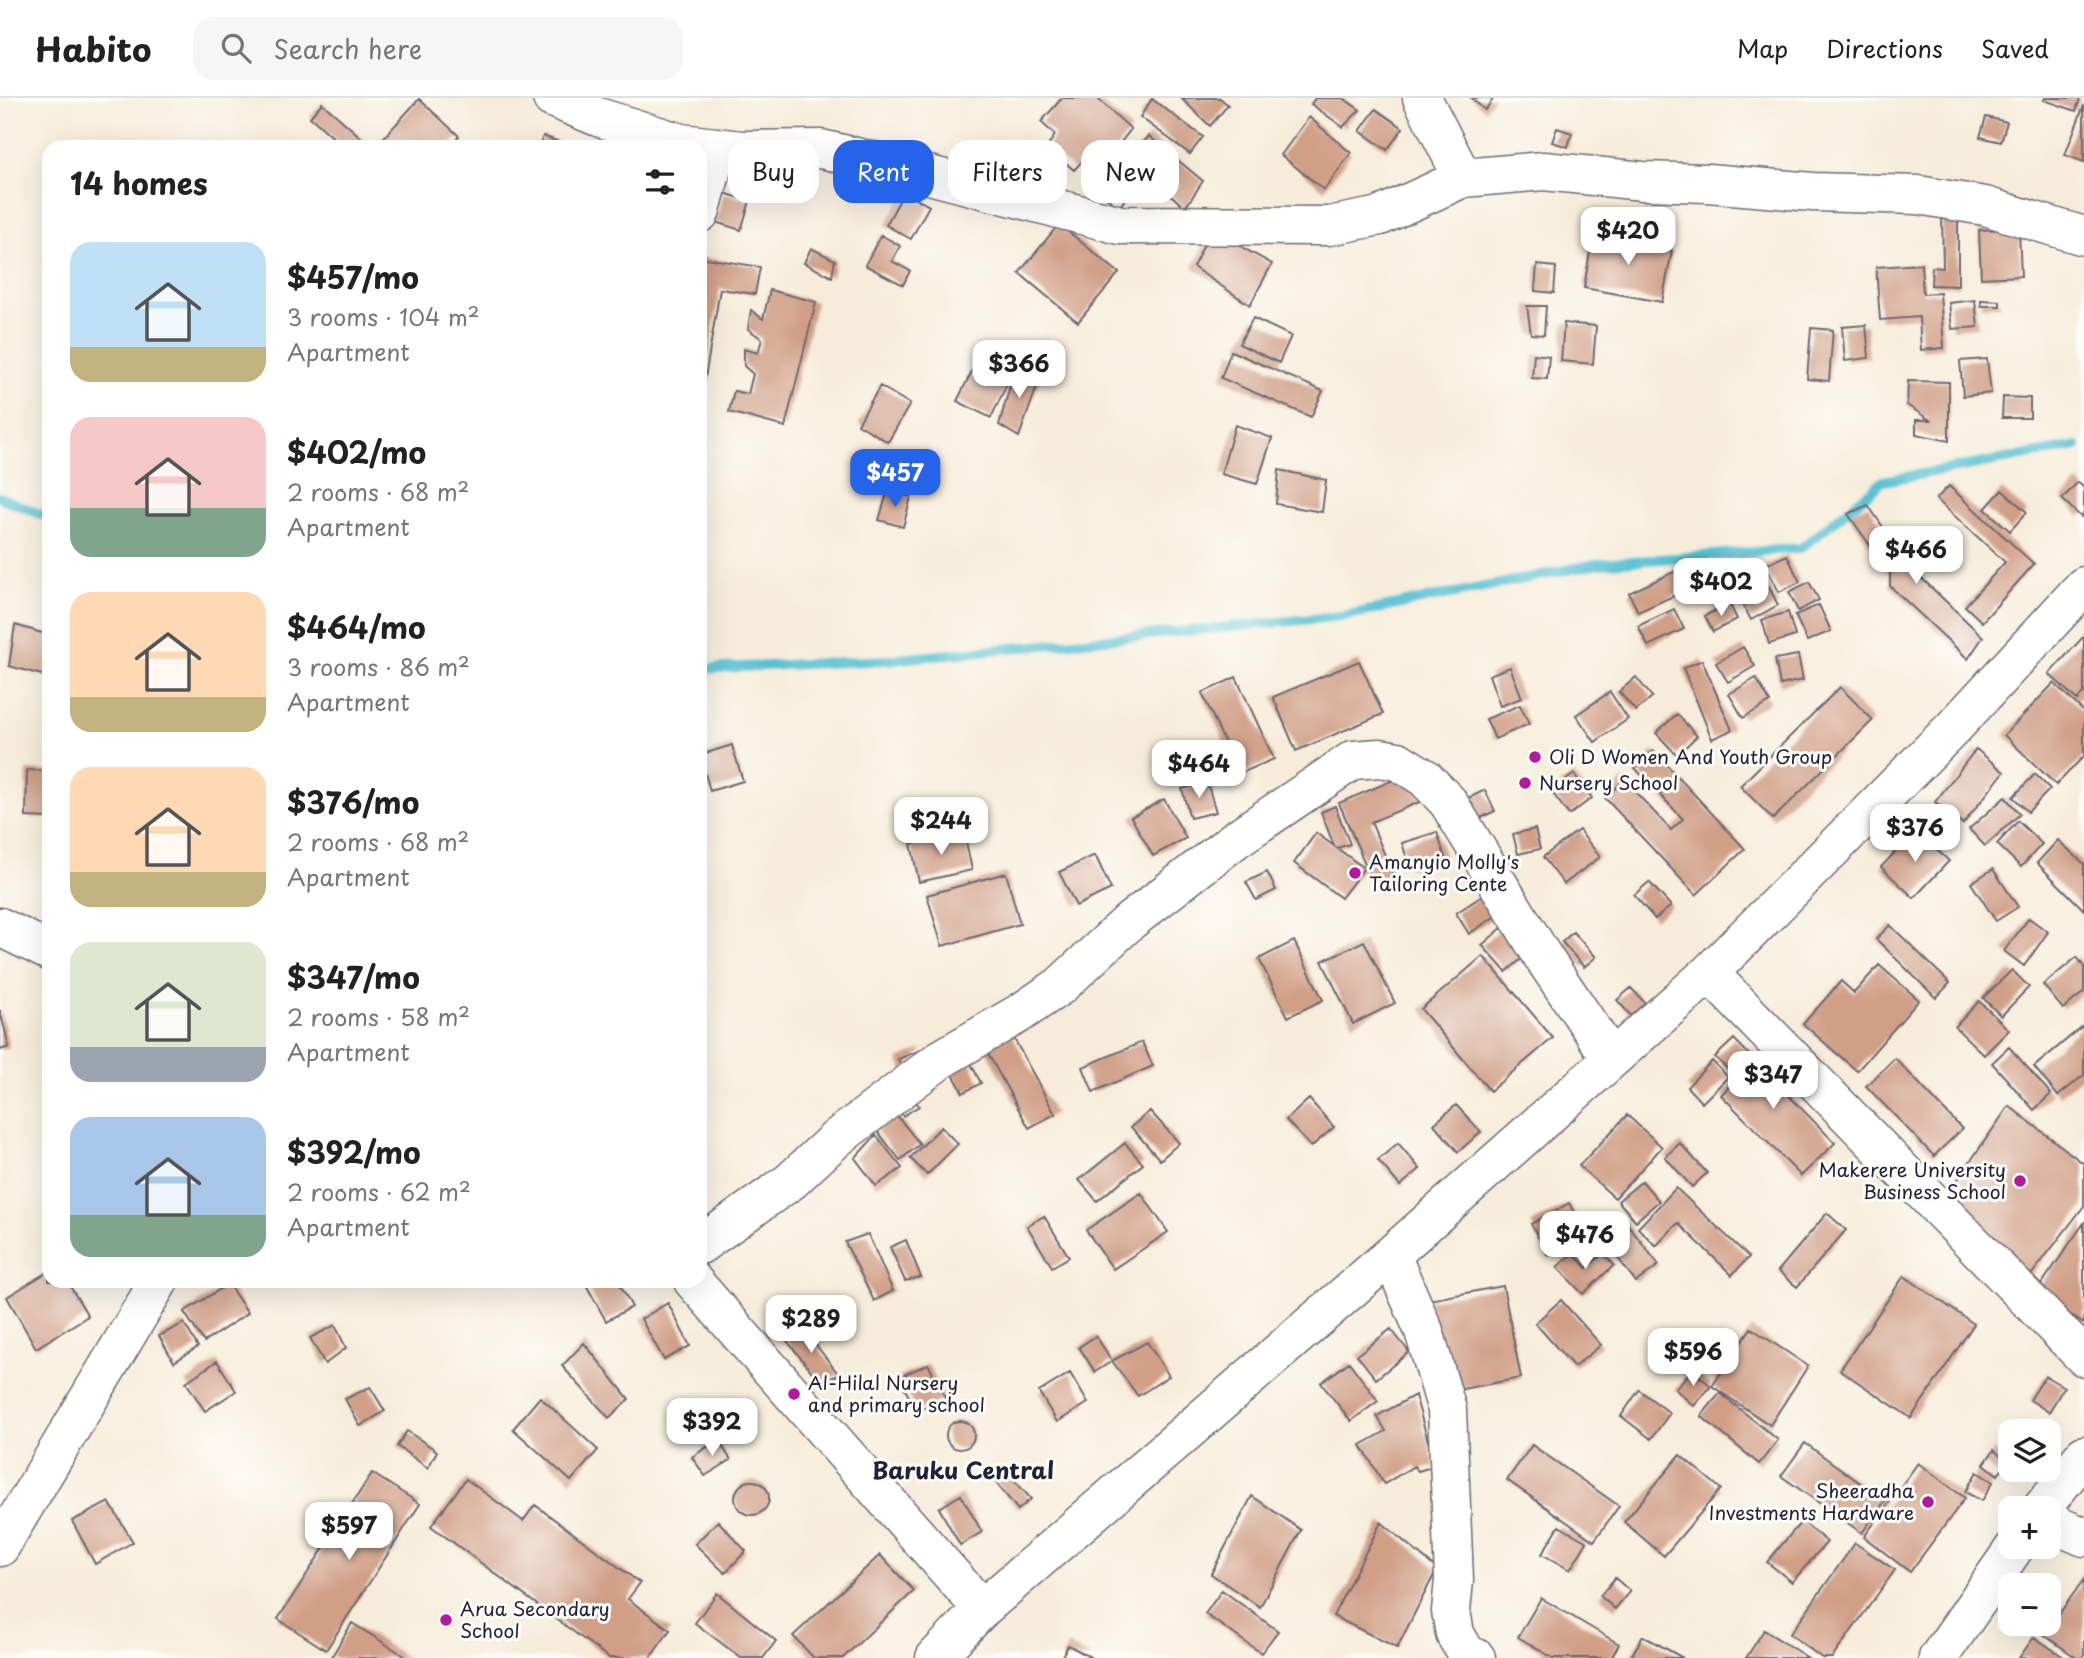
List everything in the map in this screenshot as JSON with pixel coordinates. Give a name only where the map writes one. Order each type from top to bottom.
[{"type":"street","points":[[552,98],[601,107],[674,140]]},
{"type":"street","points":[[1422,98],[1463,178]]},
{"type":"street","points":[[707,146],[743,150],[821,149],[1120,225],[1329,226],[1380,216],[1463,178],[1544,171],[1643,181],[1708,183],[1813,192],[1918,195],[1985,206],[2084,236]]},
{"type":"street","points":[[707,187],[718,147]]},
{"type":"street","points":[[935,1658],[982,1609],[1391,1255],[1709,973],[1954,727],[2084,586]]},
{"type":"street","points":[[707,1240],[791,1181],[837,1138],[942,1059],[1060,986],[1129,922],[1236,839],[1353,761],[1380,758],[1398,761],[1425,778],[1448,802],[1543,957],[1611,1058]]},
{"type":"street","points":[[0,927],[42,948]]},
{"type":"street","points":[[1709,973],[2084,1357]]},
{"type":"street","points":[[1391,1255],[1424,1331],[1447,1410],[1454,1580],[1451,1611],[1458,1650]]},
{"type":"street","points":[[0,1547],[155,1288]]},
{"type":"street","points":[[699,1288],[982,1609]]},
{"type":"street","points":[[2052,1496],[2084,1455]]},
{"type":"street","points":[[2061,1527],[2084,1537]]},
{"type":"street","points":[[1938,1658],[2007,1559]]},
{"type":"building","points":[[1062,98],[1097,98],[1131,129],[1122,140],[1081,140],[1081,162],[1074,170],[1067,164],[1067,140],[1052,140],[1055,135],[1041,122]]},
{"type":"building","points":[[1181,98],[1220,98],[1228,105],[1210,126]]},
{"type":"building","points":[[1315,98],[1343,98],[1360,110],[1343,127],[1311,104]]},
{"type":"building","points":[[1471,98],[1494,98],[1485,110]]},
{"type":"building","points":[[2080,98],[2076,111],[2044,100]]},
{"type":"building","points":[[419,99],[459,136],[455,140],[382,140]]},
{"type":"building","points":[[1152,99],[1203,137],[1190,154],[1179,146],[1179,140],[1171,140],[1140,117]]},
{"type":"building","points":[[322,103],[364,140],[336,140],[310,117]]},
{"type":"building","points":[[2084,105],[2084,162],[2065,155]]},
{"type":"building","points":[[1376,109],[1403,128],[1387,150],[1360,131]]},
{"type":"building","points":[[1309,117],[1351,153],[1324,190],[1281,155]]},
{"type":"building","points":[[1986,117],[2007,122],[2001,142],[1980,137]]},
{"type":"building","points":[[1557,128],[1572,133],[1568,147],[1552,142]]},
{"type":"building","points":[[1179,161],[1203,181],[1185,208],[1179,202]]},
{"type":"building","points":[[724,193],[728,194],[728,203],[749,203],[741,230],[715,222]]},
{"type":"building","points":[[898,203],[924,203],[929,206],[911,239],[886,225]]},
{"type":"building","points":[[1942,210],[1958,210],[1958,286],[1931,285],[1932,267],[1943,268]]},
{"type":"building","points":[[1059,224],[1119,273],[1078,322],[1019,273]]},
{"type":"building","points":[[1613,227],[1636,231],[1634,244],[1672,251],[1662,302],[1584,288],[1592,239],[1611,242]]},
{"type":"building","points":[[2019,229],[2021,276],[1981,278],[1979,230]]},
{"type":"building","points":[[1211,230],[1272,264],[1250,305],[1193,267]]},
{"type":"building","points":[[881,235],[900,246],[892,261],[910,271],[903,285],[865,265]]},
{"type":"building","points":[[811,248],[835,260],[832,277],[804,263]]},
{"type":"building","points":[[707,258],[760,267],[755,294],[720,289],[707,366]]},
{"type":"building","points":[[1921,264],[1923,294],[1940,293],[1944,348],[1921,350],[1919,317],[1880,320],[1876,267]]},
{"type":"building","points":[[1537,265],[1556,267],[1554,293],[1535,291]]},
{"type":"building","points":[[770,290],[816,302],[785,427],[729,412],[734,391],[748,394],[753,374],[744,366],[744,349],[758,353],[762,339],[748,329],[751,310],[763,319]]},
{"type":"building","points":[[1975,300],[1978,327],[1952,329],[1949,303]]},
{"type":"building","points":[[1981,300],[2000,301],[2000,306],[1981,306]]},
{"type":"building","points":[[1527,306],[1546,306],[1544,335],[1531,334]]},
{"type":"building","points":[[1253,318],[1291,336],[1279,363],[1239,344]]},
{"type":"building","points":[[1564,323],[1596,326],[1593,364],[1561,361]]},
{"type":"building","points":[[1866,325],[1869,358],[1845,361],[1842,327]]},
{"type":"building","points":[[1811,328],[1833,330],[1829,381],[1807,379]]},
{"type":"building","points":[[983,349],[1016,365],[991,418],[957,401]]},
{"type":"building","points":[[1231,351],[1323,391],[1311,417],[1221,378]]},
{"type":"building","points":[[1534,354],[1549,356],[1547,379],[1532,378]]},
{"type":"building","points":[[1987,359],[1991,393],[1963,396],[1960,361]]},
{"type":"building","points":[[1016,365],[1040,378],[1019,437],[999,425]]},
{"type":"building","points":[[1908,381],[1949,382],[1949,441],[1916,434],[1916,420],[1930,420],[1907,405]]},
{"type":"building","points":[[880,386],[910,404],[888,442],[858,424]]},
{"type":"building","points":[[2003,397],[2030,398],[2030,418],[2002,418]]},
{"type":"building","points":[[1235,425],[1272,438],[1257,484],[1221,474]]},
{"type":"building","points":[[1279,470],[1326,480],[1322,512],[1276,504]]},
{"type":"building","points":[[2078,482],[2084,488],[2084,513],[2081,517],[2062,499]]},
{"type":"building","points":[[1949,486],[2034,564],[1982,622],[1965,606],[2005,562],[1936,499]]},
{"type":"building","points":[[888,490],[911,497],[903,527],[879,520]]},
{"type":"building","points":[[2002,490],[2027,512],[2010,531],[1985,509]]},
{"type":"building","points":[[1868,505],[1911,568],[1983,637],[1968,659],[1890,586],[1890,574],[1848,514]]},
{"type":"building","points":[[1787,555],[1800,582],[1779,592],[1765,565]]},
{"type":"building","points":[[1733,562],[1747,587],[1726,598],[1712,572]]},
{"type":"building","points":[[1682,568],[1691,588],[1638,612],[1629,593]]},
{"type":"building","points":[[1809,582],[1819,600],[1798,611],[1789,592]]},
{"type":"building","points":[[1769,587],[1778,605],[1751,620],[1741,601]]},
{"type":"building","points":[[1729,603],[1737,619],[1713,632],[1705,616]]},
{"type":"building","points":[[1819,605],[1831,631],[1807,641],[1795,615]]},
{"type":"building","points":[[1674,609],[1684,629],[1648,646],[1638,626]]},
{"type":"building","points":[[1788,612],[1795,636],[1769,644],[1762,620]]},
{"type":"building","points":[[15,625],[42,633],[42,675],[9,666]]},
{"type":"building","points":[[2084,636],[2084,692],[2077,700],[2049,674]]},
{"type":"building","points":[[1743,647],[1755,666],[1728,682],[1716,663]]},
{"type":"building","points":[[1798,655],[1803,680],[1780,685],[1775,659]]},
{"type":"building","points":[[1702,660],[1732,730],[1712,739],[1683,668]]},
{"type":"building","points":[[1359,661],[1383,714],[1296,751],[1273,697]]},
{"type":"building","points":[[1510,667],[1522,698],[1500,706],[1489,675]]},
{"type":"building","points":[[1236,677],[1274,759],[1239,774],[1202,693]]},
{"type":"building","points":[[1636,677],[1652,697],[1636,711],[1619,692]]},
{"type":"building","points":[[1756,678],[1770,702],[1743,718],[1729,694]]},
{"type":"building","points":[[2054,683],[2084,712],[2084,756],[2056,785],[2004,735]]},
{"type":"building","points":[[1840,687],[1873,720],[1773,819],[1740,786]]},
{"type":"building","points":[[1610,692],[1628,719],[1595,742],[1576,715]]},
{"type":"building","points":[[1520,705],[1529,724],[1495,739],[1486,719]]},
{"type":"building","points":[[1677,714],[1697,736],[1677,755],[1656,733]]},
{"type":"building","points":[[732,745],[743,781],[710,791],[707,780],[707,753]]},
{"type":"building","points":[[1976,749],[2004,772],[1963,824],[1935,802]]},
{"type":"building","points":[[1654,751],[1745,849],[1696,895],[1605,798],[1624,780],[1671,830],[1683,819],[1635,768]]},
{"type":"building","points":[[27,770],[42,771],[42,818],[26,817]]},
{"type":"building","points":[[1410,773],[1422,801],[1371,822],[1394,877],[1374,885],[1339,803]]},
{"type":"building","points":[[1574,774],[1592,798],[1569,815],[1551,791]]},
{"type":"building","points":[[2035,774],[2050,789],[2028,812],[2013,797]]},
{"type":"building","points":[[1207,782],[1216,812],[1190,818],[1182,789]]},
{"type":"building","points":[[1485,790],[1495,811],[1470,823],[1460,802]]},
{"type":"building","points":[[2005,797],[2020,814],[1985,846],[1969,829]]},
{"type":"building","points":[[1164,799],[1186,838],[1153,856],[1131,817]]},
{"type":"building","points":[[1335,806],[1350,844],[1337,848],[1364,868],[1341,898],[1294,863],[1316,833],[1334,846],[1321,812]]},
{"type":"building","points":[[2018,821],[2042,844],[2021,867],[1997,844]]},
{"type":"building","points":[[1535,829],[1540,849],[1518,854],[1513,834]]},
{"type":"building","points":[[1579,830],[1600,857],[1564,884],[1543,857]]},
{"type":"building","points":[[1916,830],[1949,861],[1914,898],[1881,867]]},
{"type":"building","points":[[964,832],[972,870],[919,882],[911,844]]},
{"type":"building","points":[[1437,832],[1445,857],[1410,868],[1402,843]]},
{"type":"building","points":[[2058,840],[2084,864],[2084,910],[2037,863]]},
{"type":"building","points":[[1095,855],[1111,889],[1076,906],[1059,872]]},
{"type":"building","points":[[1993,869],[2018,907],[1996,921],[1971,883]]},
{"type":"building","points":[[1267,872],[1276,890],[1256,900],[1246,882]]},
{"type":"building","points":[[1006,873],[1020,924],[942,946],[927,895]]},
{"type":"building","points":[[1649,882],[1671,906],[1655,919],[1634,895]]},
{"type":"building","points":[[1487,893],[1500,913],[1469,934],[1456,913]]},
{"type":"building","points":[[2029,918],[2048,932],[2024,966],[2004,951]]},
{"type":"building","points":[[1890,925],[1950,983],[1936,998],[1876,939]]},
{"type":"building","points":[[1503,927],[1526,955],[1506,972],[1482,945]]},
{"type":"building","points":[[1573,932],[1596,957],[1584,967],[1562,942]]},
{"type":"building","points":[[1294,941],[1323,1000],[1288,1017],[1259,959]]},
{"type":"building","points":[[1364,941],[1395,1003],[1353,1024],[1322,961]]},
{"type":"building","points":[[1483,956],[1553,1038],[1490,1091],[1421,1009]]},
{"type":"building","points":[[2077,957],[2084,967],[2084,992],[2063,1009],[2043,985]]},
{"type":"building","points":[[1879,965],[1919,1000],[1857,1071],[1803,1024],[1841,981],[1854,993]]},
{"type":"building","points":[[2012,970],[2029,987],[2001,1016],[1983,998]]},
{"type":"building","points":[[1631,988],[1645,1003],[1631,1016],[1617,1000]]},
{"type":"building","points":[[1979,1001],[2009,1030],[1984,1055],[1955,1027]]},
{"type":"building","points":[[0,1010],[9,1047],[0,1050]]},
{"type":"building","points":[[2084,1025],[2084,1075],[2058,1096],[2034,1067]]},
{"type":"building","points":[[1012,1035],[1055,1114],[1029,1128],[986,1050]]},
{"type":"building","points":[[1734,1039],[1835,1143],[1801,1176],[1721,1095],[1737,1078],[1715,1057]]},
{"type":"building","points":[[1142,1042],[1153,1066],[1093,1092],[1083,1067]]},
{"type":"building","points":[[2009,1047],[2051,1094],[2034,1110],[1992,1063]]},
{"type":"building","points":[[923,1049],[904,1073],[898,1059]]},
{"type":"building","points":[[1895,1058],[1962,1129],[1934,1156],[1866,1086]]},
{"type":"building","points":[[1712,1061],[1728,1077],[1702,1103],[1687,1087]]},
{"type":"building","points":[[970,1062],[981,1083],[963,1093],[952,1072]]},
{"type":"building","points":[[909,1091],[919,1106],[903,1116],[894,1102]]},
{"type":"building","points":[[1309,1099],[1334,1127],[1311,1147],[1286,1120]]},
{"type":"building","points":[[1456,1105],[1481,1132],[1458,1152],[1434,1124]]},
{"type":"building","name":"Makerere University Business School","points":[[2009,1106],[2084,1164],[2084,1206],[2028,1279],[1944,1199]]},
{"type":"building","points":[[890,1107],[920,1144],[900,1160],[870,1122]]},
{"type":"building","points":[[1150,1111],[1179,1143],[1160,1160],[1131,1127]]},
{"type":"building","points":[[1627,1115],[1662,1147],[1615,1198],[1579,1166]]},
{"type":"building","points":[[941,1127],[958,1144],[927,1175],[910,1158]]},
{"type":"building","points":[[876,1135],[902,1168],[876,1186],[855,1158]]},
{"type":"building","points":[[1125,1143],[1143,1164],[1097,1201],[1079,1180]]},
{"type":"building","points":[[1398,1143],[1420,1169],[1400,1186],[1378,1160]]},
{"type":"building","points":[[1680,1143],[1707,1173],[1692,1187],[1665,1157]]},
{"type":"building","points":[[1642,1181],[1659,1201],[1636,1221],[1618,1201]]},
{"type":"building","points":[[1676,1188],[1749,1257],[1732,1275],[1678,1223],[1656,1246],[1638,1228]]},
{"type":"building","points":[[1141,1193],[1168,1232],[1113,1269],[1086,1230]]},
{"type":"building","points":[[1569,1203],[1586,1235],[1548,1256],[1531,1224]]},
{"type":"building","points":[[1827,1213],[1846,1230],[1797,1287],[1778,1271]]},
{"type":"building","points":[[1044,1216],[1069,1257],[1052,1267],[1027,1226]]},
{"type":"building","points":[[1624,1220],[1659,1265],[1636,1282],[1602,1237]]},
{"type":"building","points":[[2084,1223],[2084,1324],[2036,1292]]},
{"type":"building","points":[[868,1234],[893,1291],[874,1301],[845,1242]]},
{"type":"building","points":[[906,1240],[921,1277],[905,1281],[890,1247]]},
{"type":"building","points":[[1573,1253],[1587,1268],[1603,1253],[1614,1265],[1583,1294],[1557,1267]]},
{"type":"building","points":[[42,1275],[42,1288],[71,1288],[88,1316],[36,1348],[7,1297]]},
{"type":"building","points":[[1904,1276],[1974,1324],[1911,1418],[1840,1370]]},
{"type":"building","points":[[1503,1286],[1521,1378],[1446,1392],[1429,1300]]},
{"type":"building","points":[[222,1288],[231,1288],[248,1313],[204,1342],[184,1312]]},
{"type":"building","points":[[588,1288],[622,1288],[632,1307],[606,1321]]},
{"type":"building","points":[[1561,1300],[1601,1345],[1574,1367],[1535,1323]]},
{"type":"building","points":[[668,1303],[690,1346],[664,1360],[641,1319]]},
{"type":"building","points":[[184,1323],[198,1347],[174,1362],[159,1336]]},
{"type":"building","points":[[335,1325],[346,1348],[325,1364],[310,1338]]},
{"type":"building","points":[[803,1328],[839,1375],[820,1382],[784,1337]]},
{"type":"building","points":[[1751,1328],[1808,1366],[1770,1425],[1712,1386]]},
{"type":"building","points":[[1391,1329],[1409,1352],[1376,1379],[1357,1355]]},
{"type":"building","points":[[1096,1336],[1112,1361],[1095,1372],[1079,1347]]},
{"type":"building","points":[[1147,1342],[1169,1376],[1138,1396],[1112,1361]]},
{"type":"building","points":[[584,1343],[629,1399],[609,1418],[562,1366]]},
{"type":"building","points":[[217,1361],[236,1391],[205,1411],[186,1382]]},
{"type":"building","points":[[1349,1362],[1378,1401],[1351,1421],[1321,1383]]},
{"type":"building","points":[[928,1364],[946,1399],[916,1411],[899,1377]]},
{"type":"building","points":[[1692,1370],[1711,1386],[1694,1406],[1675,1389]]},
{"type":"building","points":[[1070,1373],[1088,1403],[1057,1422],[1039,1392]]},
{"type":"building","points":[[2045,1376],[2064,1387],[2049,1412],[2030,1400]]},
{"type":"building","points":[[370,1387],[385,1411],[360,1426],[345,1399]]},
{"type":"building","points":[[1639,1390],[1670,1413],[1651,1439],[1621,1416]]},
{"type":"building","points":[[1720,1393],[1778,1440],[1759,1464],[1701,1416]]},
{"type":"building","points":[[1415,1395],[1435,1466],[1418,1471],[1414,1466],[1384,1484],[1361,1445],[1386,1431],[1377,1416]]},
{"type":"building","points":[[540,1397],[598,1450],[571,1481],[513,1429]]},
{"type":"building","points":[[960,1421],[970,1425],[974,1435],[970,1445],[960,1449],[950,1445],[946,1435],[950,1425]]},
{"type":"building","points":[[407,1431],[437,1451],[428,1468],[397,1446]]},
{"type":"building","points":[[718,1440],[731,1460],[705,1476],[692,1457]]},
{"type":"building","points":[[1805,1443],[1885,1501],[1862,1533],[1781,1476]]},
{"type":"building","points":[[1532,1445],[1619,1506],[1594,1541],[1507,1480]]},
{"type":"building","points":[[1994,1450],[1998,1453],[1998,1475],[1984,1464]]},
{"type":"building","points":[[1680,1455],[1721,1489],[1664,1556],[1624,1522]]},
{"type":"building","points":[[1918,1463],[1965,1498],[1910,1572],[1864,1537]]},
{"type":"building","points":[[1977,1472],[1993,1482],[1982,1501],[1965,1492]]},
{"type":"building","points":[[372,1473],[420,1504],[326,1650],[278,1619]]},
{"type":"building","points":[[1008,1473],[1031,1499],[1018,1510],[996,1483]]},
{"type":"building","points":[[466,1479],[523,1521],[535,1505],[640,1583],[628,1599],[670,1630],[650,1658],[609,1658],[431,1526]]},
{"type":"building","points":[[752,1481],[764,1486],[769,1498],[764,1510],[752,1515],[740,1510],[735,1498],[740,1486]]},
{"type":"building","points":[[961,1495],[982,1532],[960,1545],[939,1508]]},
{"type":"building","points":[[1252,1496],[1301,1530],[1260,1607],[1211,1574]]},
{"type":"building","points":[[109,1502],[133,1542],[95,1564],[72,1521]]},
{"type":"building","points":[[718,1521],[746,1551],[725,1573],[695,1544]]},
{"type":"building","points":[[1802,1521],[1827,1542],[1792,1582],[1767,1562]]},
{"type":"building","points":[[1381,1522],[1437,1569],[1397,1648],[1333,1616]]},
{"type":"building","points":[[1559,1526],[1587,1542],[1570,1570],[1542,1554]]},
{"type":"building","points":[[1855,1543],[1895,1570],[1832,1658],[1822,1658],[1790,1634]]},
{"type":"building","points":[[880,1555],[914,1591],[843,1658],[814,1658],[793,1636]]},
{"type":"building","points":[[1615,1578],[1630,1591],[1615,1609],[1600,1596]]},
{"type":"building","points":[[2084,1579],[2082,1658],[2077,1658],[2045,1636],[2061,1636],[2061,1611]]},
{"type":"building","points":[[1222,1590],[1278,1631],[1261,1653],[1205,1614]]},
{"type":"building","points":[[717,1593],[776,1641],[763,1658],[741,1658],[695,1623]]},
{"type":"building","points":[[1541,1598],[1619,1644],[1611,1658],[1553,1658],[1518,1637]]},
{"type":"building","name":"Arua Secondary School","points":[[352,1623],[408,1658],[332,1656]]},
{"type":"building","points":[[1764,1630],[1808,1658],[1746,1658]]},
{"type":"building","points":[[1643,1636],[1683,1658],[1630,1658]]},
{"type":"building","points":[[2034,1637],[2065,1658],[2019,1658]]},
{"type":"building","points":[[1068,1645],[1092,1658],[1061,1658]]},
{"type":"waterway","points":[[707,669],[888,660],[1343,616],[1596,564],[1801,548],[1883,481],[2077,446]]},
{"type":"waterway","points":[[0,497],[42,515]]},
{"type":"place","name":"Oli D Women And Youth Group","points":[[1535,757]]},
{"type":"place","name":"Nursery School","points":[[1525,783]]},
{"type":"place","name":"Amanyio Molly's Tailoring Cente","points":[[1355,873]]},
{"type":"place","name":"Makerere University Business School","points":[[2020,1181]]},
{"type":"place","name":"Al-Hilal Nursery and primary school","points":[[794,1394]]},
{"type":"place","name":"Sheeradha Investments Hardware","points":[[1928,1502]]},
{"type":"place","name":"Arua Secondary School","points":[[446,1620]]},
{"type":"district","name":"Baruku Central","points":[[963,1471]]}]
